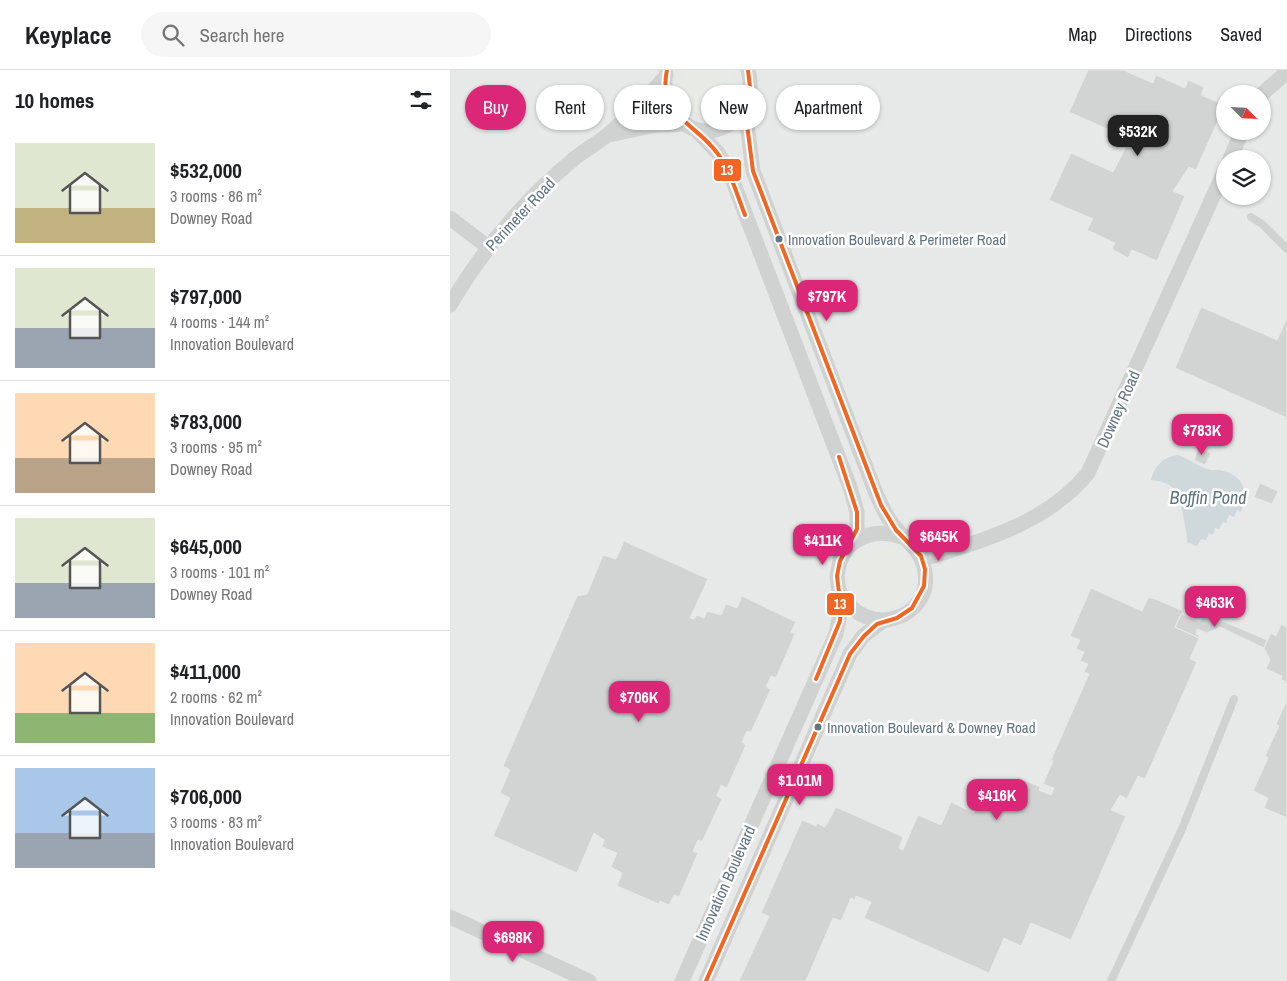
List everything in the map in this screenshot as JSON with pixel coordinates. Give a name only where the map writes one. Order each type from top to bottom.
[{"type":"street","points":[[748,70],[751,85]]},
{"type":"street","points":[[1271,86],[1287,72]]},
{"type":"street","name":"Perimeter Road","points":[[450,305],[488,246],[543,186],[576,157],[606,136],[645,101],[666,74]]},
{"type":"street","name":"Innovation Boulevard","points":[[682,981],[836,634],[841,610],[837,576],[840,561],[856,529],[857,512],[850,487],[728,171],[718,153],[691,128]]},
{"type":"street","name":"Perimeter Road","points":[[606,136],[632,130]]},
{"type":"street","points":[[748,130],[753,171],[881,505],[889,521],[902,537],[914,546],[922,559]]},
{"type":"street","name":"Downey Road","points":[[922,559],[964,546],[1035,518],[1064,499],[1088,473],[1216,190]]},
{"type":"street","points":[[450,218],[488,246]]},
{"type":"street","points":[[847,548],[859,538],[873,532],[888,532],[902,537]]},
{"type":"street","name":"Innovation Boulevard","points":[[706,981],[850,654],[863,636],[883,621],[896,618],[909,611],[918,601],[924,588],[926,574],[922,559]]},
{"type":"street","points":[[839,591],[846,603],[856,613],[869,619],[883,621]]},
{"type":"street","points":[[450,917],[589,981]]},
{"type":"lane","points":[[1250,217],[1262,224],[1287,249]]},
{"type":"lane","points":[[1111,981],[1182,829],[1234,699]]},
{"type":"shaded area","points":[[450,70],[1287,70],[1287,981],[450,981]]},
{"type":"shaded area","points":[[685,70],[731,70],[736,85],[701,85],[701,114],[691,109],[691,85],[680,85]]},
{"type":"shaded area","points":[[881,544],[894,547],[904,554],[911,564],[914,577],[911,590],[904,600],[894,607],[881,610],[868,607],[858,600],[851,590],[848,577],[851,564],[858,554],[868,547]]},
{"type":"water","name":"Boffin Pond","points":[[1178,455],[1207,469],[1230,473],[1240,481],[1243,487],[1244,499],[1241,512],[1237,510],[1234,517],[1229,515],[1226,523],[1223,522],[1219,529],[1215,528],[1213,535],[1209,533],[1206,540],[1201,539],[1197,546],[1187,542],[1181,503],[1176,492],[1169,485],[1151,480],[1160,463]]},
{"type":"building","points":[[1088,70],[1123,70],[1153,83],[1156,75],[1185,88],[1188,80],[1204,87],[1201,95],[1216,101],[1216,125],[1196,170],[1189,167],[1173,191],[1185,196],[1157,261],[1132,250],[1128,258],[1112,249],[1115,243],[1087,230],[1093,219],[1049,200],[1071,153],[1113,172],[1130,139],[1069,112]]},
{"type":"building","points":[[1201,307],[1277,340],[1287,318],[1287,418],[1175,368]]},
{"type":"building","points":[[1199,448],[1211,453],[1205,465],[1194,460]]},
{"type":"building","points":[[1260,483],[1278,491],[1272,504],[1254,497]]},
{"type":"building","points":[[624,541],[708,579],[690,618],[694,619],[697,615],[704,618],[707,611],[721,615],[726,604],[737,608],[742,596],[796,622],[791,632],[795,634],[776,678],[771,676],[766,687],[771,689],[751,732],[747,731],[742,742],[746,745],[727,788],[721,785],[717,796],[722,799],[702,842],[698,840],[693,851],[698,853],[679,897],[674,895],[669,905],[660,901],[659,904],[617,886],[622,873],[611,867],[617,853],[602,847],[604,840],[594,833],[577,873],[493,836],[510,798],[500,793],[510,770],[503,766],[577,596],[587,594],[603,555],[616,559]]},
{"type":"building","points":[[1091,588],[1142,611],[1148,598],[1153,598],[1183,611],[1175,627],[1199,638],[1190,659],[1197,662],[1145,779],[1138,776],[1127,799],[1120,795],[1111,810],[1126,816],[1071,940],[1031,923],[1021,946],[1004,938],[989,973],[864,918],[871,902],[856,896],[855,900],[851,898],[841,921],[833,918],[806,981],[739,981],[769,916],[761,913],[802,820],[816,826],[817,823],[825,827],[836,807],[903,837],[899,848],[903,850],[918,815],[941,825],[951,802],[974,813],[984,789],[1008,800],[1018,777],[1040,787],[1039,790],[1051,795],[1054,788],[1043,784],[1053,761],[1051,760],[1089,674],[1084,672],[1088,664],[1080,661],[1084,652],[1076,649],[1080,640],[1070,636]]},
{"type":"building","points":[[1204,613],[1267,640],[1264,648],[1220,627],[1207,633],[1197,629],[1196,634],[1200,636],[1199,638],[1175,627],[1181,614],[1200,622]]},
{"type":"building","points":[[1281,624],[1287,627],[1287,682],[1281,680],[1282,676],[1266,669],[1270,660],[1264,648],[1271,633],[1276,636]]},
{"type":"building","points":[[1287,700],[1287,818],[1264,808],[1268,798],[1253,791],[1268,758],[1265,756],[1279,726],[1276,724]]},
{"type":"transit line","name":"13","points":[[667,70],[665,86],[673,109],[709,143],[723,161],[745,215]]},
{"type":"transit line","name":"13","points":[[706,981],[850,654],[864,636],[877,624],[897,618],[912,608],[924,586],[925,569],[921,556],[896,530],[881,505],[753,171],[745,109],[751,96],[748,70]]},
{"type":"transit line","name":"13","points":[[816,679],[840,621],[841,609],[837,576],[840,561],[857,529],[857,512],[839,457]]},
{"type":"place","name":"Innovation Boulevard & Perimeter Road","points":[[779,239]]},
{"type":"place","name":"Innovation Boulevard & Downey Road","points":[[818,727]]}]
